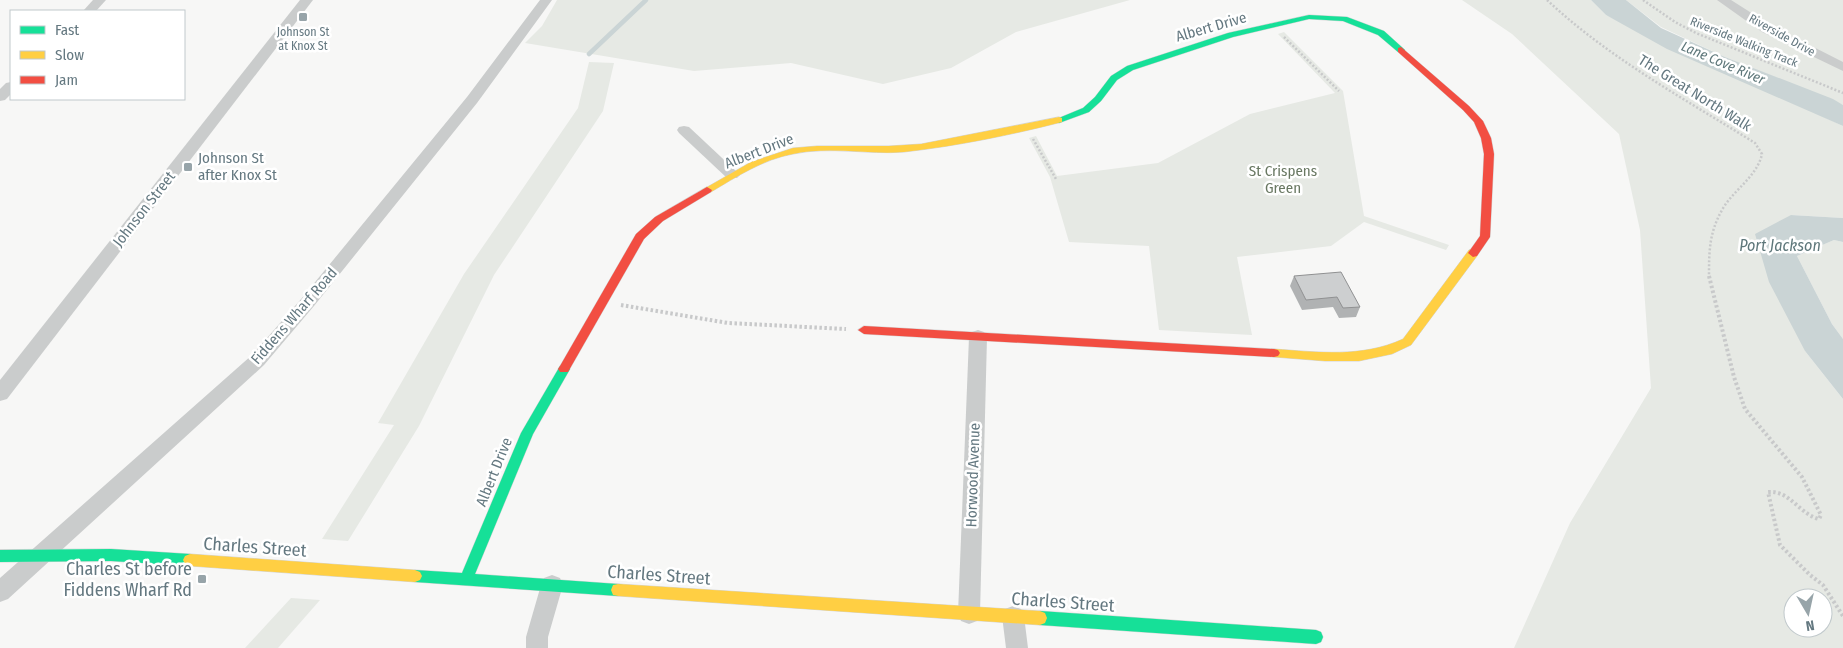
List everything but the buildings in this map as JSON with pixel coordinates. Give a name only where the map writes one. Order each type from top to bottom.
[{"type":"street","points":[[90,10],[100,0]]},
{"type":"street","name":"Johnson Street","points":[[0,394],[307,0]]},
{"type":"street","name":"Fiddens Wharf Road","points":[[0,592],[258,360],[308,302],[472,100],[546,0]]},
{"type":"street","name":"Riverside Drive","points":[[1723,0],[1767,29],[1843,67]]},
{"type":"street","name":"Albert Drive","points":[[466,579],[527,433],[640,236],[659,219],[732,175],[780,155],[804,149],[900,149],[926,146],[1068,118],[1086,110],[1098,99],[1114,78],[1130,68],[1231,35],[1309,18],[1327,17],[1344,19],[1381,33],[1466,108],[1478,121],[1486,138],[1489,154],[1485,236],[1407,342],[1392,352],[1366,357],[864,330]]},
{"type":"street","points":[[0,97],[10,87]]},
{"type":"street","points":[[684,130],[732,175]]},
{"type":"street","name":"Horwood Avenue","points":[[969,614],[978,337]]},
{"type":"street","name":"Charles Street","points":[[0,556],[111,555],[1316,637]]},
{"type":"street","points":[[537,648],[537,636],[552,585]]},
{"type":"street","points":[[1013,616],[1016,648]]},
{"type":"path","name":"The Great North Walk","points":[[1547,0],[1587,37],[1646,77],[1755,143],[1762,154],[1760,164],[1722,208],[1709,242],[1709,277],[1734,377],[1745,409],[1802,477],[1821,515],[1819,519],[1809,518],[1785,495],[1775,490],[1768,492],[1780,545],[1810,576],[1823,585],[1843,616]]},
{"type":"path","name":"Riverside Walking Track","points":[[1643,0],[1675,22],[1696,33],[1843,93]]},
{"type":"path","points":[[1273,26],[1339,91]]},
{"type":"path","points":[[1025,126],[1056,178]]},
{"type":"path","points":[[602,302],[728,323],[864,330]]},
{"type":"green space","points":[[557,0],[1130,0],[1016,32],[951,68],[883,84],[791,63],[694,71],[525,43],[542,26]]},
{"type":"green space","points":[[1462,0],[1591,0],[1606,15],[1843,126],[1843,218],[1791,215],[1805,351],[1843,399],[1843,648],[1514,648],[1570,523],[1651,388],[1640,230],[1619,134],[1512,34]]},
{"type":"green space","points":[[1626,0],[1843,0],[1843,105],[1725,57],[1661,27]]},
{"type":"green space","name":"St Crispens Green","points":[[1284,32],[1343,91],[1364,216],[1449,245],[1446,250],[1364,222],[1331,246],[1237,257],[1252,335],[1159,330],[1149,246],[1069,242],[1050,177],[1029,138],[1036,136],[1057,176],[1158,163],[1250,114],[1335,93],[1278,34]]},
{"type":"green space","points":[[589,62],[614,63],[603,111],[494,275],[419,426],[348,541],[322,539],[394,425],[378,423],[464,274],[578,108]]},
{"type":"green space","points":[[1834,240],[1843,242],[1843,339],[1832,324],[1797,256]]},
{"type":"green space","points":[[291,598],[320,600],[278,648],[245,648]]},
{"type":"water","name":"Lane Cove River","points":[[1591,0],[1626,0],[1661,28],[1725,57],[1833,99],[1843,105],[1843,126],[1667,49],[1606,15]]},
{"type":"water","name":"Port Jackson","points":[[1791,215],[1843,218],[1843,242],[1834,240],[1797,256],[1832,324],[1843,339],[1843,399],[1805,351],[1769,282],[1755,234]]},
{"type":"waterway","points":[[589,54],[646,0]]},
{"type":"traffic: fast","points":[[1059,120],[1086,110],[1098,99],[1114,78],[1130,68],[1231,35],[1309,17],[1344,19],[1381,33],[1401,50]]},
{"type":"traffic: fast","points":[[466,579],[527,433],[564,369]]},
{"type":"traffic: fast","points":[[0,556],[111,555],[190,560]]},
{"type":"traffic: fast","points":[[415,576],[618,590]]},
{"type":"traffic: fast","points":[[1040,618],[1316,637]]},
{"type":"traffic: slow","points":[[707,190],[754,164],[793,151],[805,149],[901,149],[921,147],[960,141],[1059,120]]},
{"type":"traffic: slow","points":[[1274,353],[1325,357],[1359,356],[1376,354],[1407,342],[1473,253]]},
{"type":"traffic: slow","points":[[190,560],[415,576]]},
{"type":"traffic: slow","points":[[618,590],[1040,618]]},
{"type":"traffic: jam","points":[[1401,50],[1466,108],[1478,121],[1486,138],[1489,154],[1485,237],[1473,253]]},
{"type":"traffic: jam","points":[[564,369],[640,237],[659,219],[707,190]]},
{"type":"traffic: jam","points":[[864,330],[1274,353]]},
{"type":"place","name":"Johnson St at Knox St","points":[[303,17]]},
{"type":"place","name":"Johnson St after Knox St","points":[[188,167]]},
{"type":"place","name":"Charles St before Fiddens Wharf Rd","points":[[202,579]]}]
